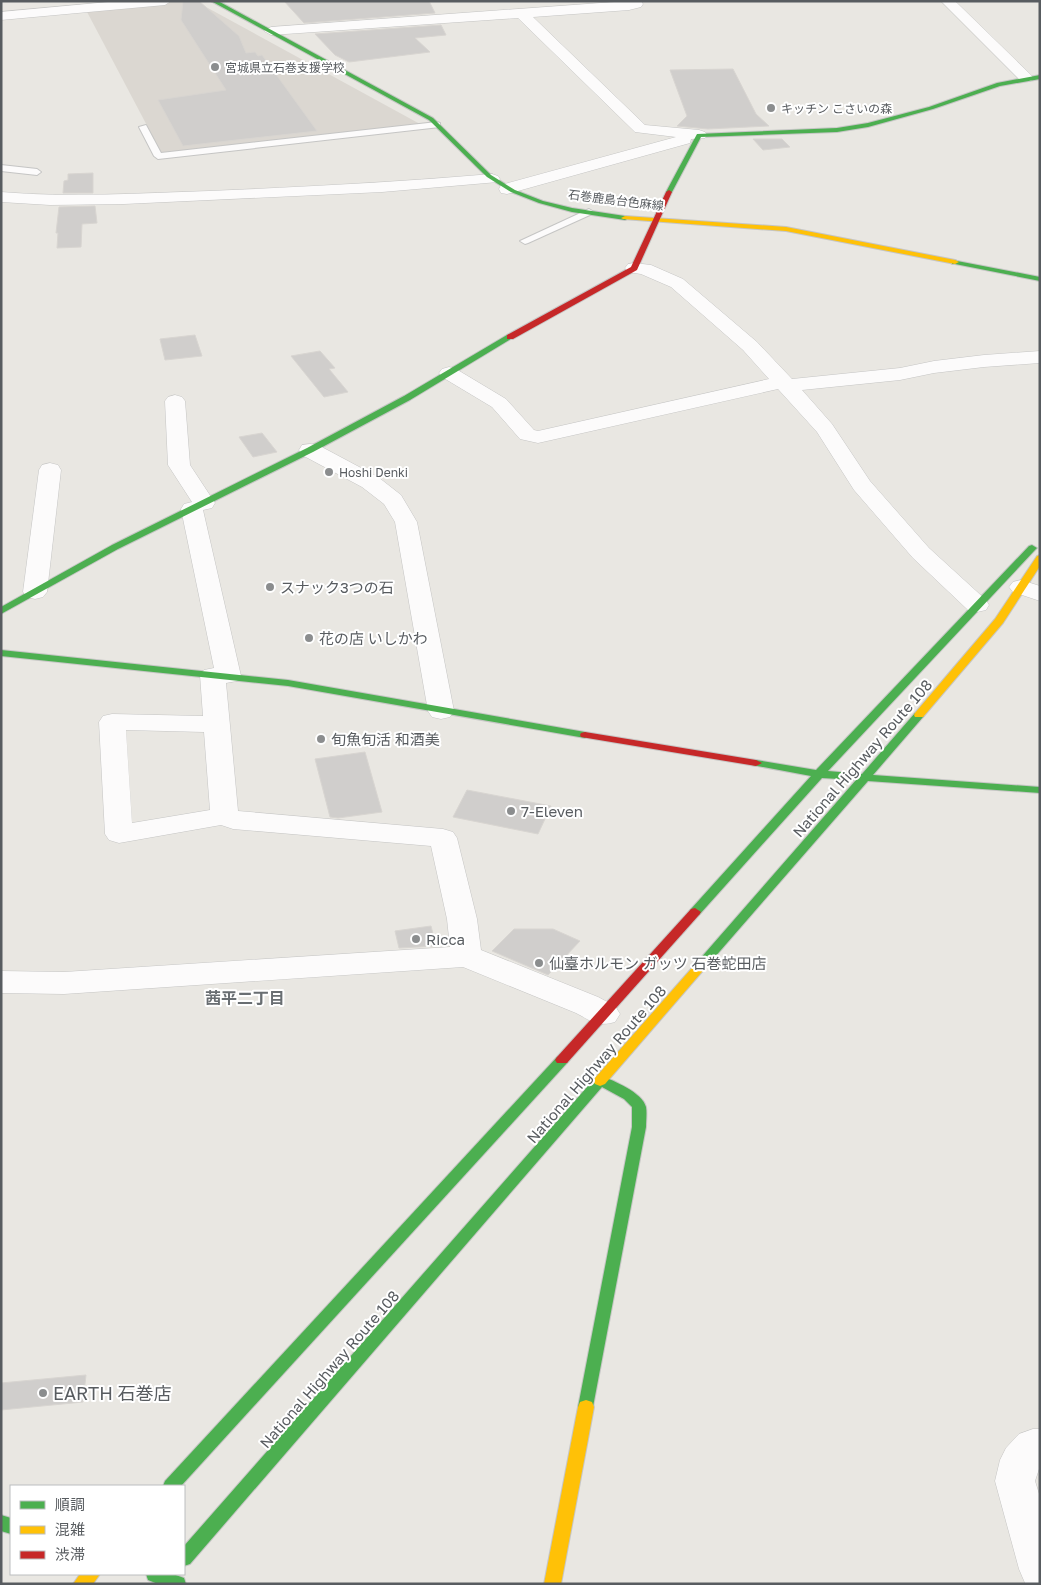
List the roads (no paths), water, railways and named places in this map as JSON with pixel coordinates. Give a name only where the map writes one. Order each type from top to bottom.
[{"type":"main road","name":"石巻鹿島台色麻線","points":[[214,1],[438,124],[492,179],[507,188],[535,200],[589,212],[800,231],[1040,279]]},
{"type":"main road","points":[[1,611],[115,547],[310,450],[407,398],[634,268],[656,219],[699,135],[837,130],[932,108],[999,84],[1033,78]]},
{"type":"main road","name":"National Highway Route 108","points":[[172,1485],[604,1014],[819,774],[1040,540]]},
{"type":"main road","name":"National Highway Route 108","points":[[185,1557],[865,778],[999,621],[1030,591],[1040,558]]},
{"type":"main road","points":[[1,653],[288,683],[441,711],[819,774],[1040,790]]},
{"type":"main road","points":[[552,1584],[639,1127],[639,1106],[629,1095],[600,1081]]},
{"type":"main road","points":[[166,1579],[178,1584]]},
{"type":"street","points":[[1,16],[166,1]]},
{"type":"street","points":[[271,31],[469,11],[521,13],[629,6],[636,4],[634,1]]},
{"type":"street","points":[[947,1],[1033,78]]},
{"type":"street","points":[[521,13],[640,129],[699,135]]},
{"type":"street","points":[[507,188],[699,135]]},
{"type":"street","points":[[1,197],[35,201],[111,199],[389,188],[492,179]]},
{"type":"street","points":[[634,268],[645,269],[676,283],[750,346],[825,428],[862,485],[921,553],[977,605]]},
{"type":"street","points":[[449,373],[498,403],[527,435],[538,437],[784,384],[900,374],[934,366],[1040,357]]},
{"type":"street","points":[[175,401],[179,465],[198,506],[220,676],[216,724],[224,816]]},
{"type":"street","points":[[310,450],[370,482],[393,500],[406,522],[441,711]]},
{"type":"street","points":[[35,592],[50,470]]},
{"type":"street","points":[[216,724],[112,722],[120,834],[224,816],[233,820],[443,838],[462,920],[466,956]]},
{"type":"street","points":[[1,982],[64,983],[466,956],[588,1005],[604,1014]]},
{"type":"street","points":[[1040,1446],[1033,1446],[1020,1460],[1015,1482],[1040,1569]]},
{"type":"lane","points":[[143,126],[158,156],[438,124]]},
{"type":"lane","points":[[1,168],[37,172]]},
{"type":"lane","points":[[525,241],[589,212]]},
{"type":"place","name":"宮城県立石巻支援学校","points":[[215,67]]},
{"type":"place","name":"キッチン こさいの森","points":[[771,108]]},
{"type":"place","name":"Hoshi Denki","points":[[329,472]]},
{"type":"place","name":"スナック3つの石","points":[[270,587]]},
{"type":"place","name":"花の店 いしかわ","points":[[309,638]]},
{"type":"place","name":"旬魚旬活 和酒美","points":[[321,739]]},
{"type":"place","name":"7-Eleven","points":[[511,811]]},
{"type":"place","name":"Ricca","points":[[416,939]]},
{"type":"place","name":"仙臺ホルモン ガッツ 石巻蛇田店","points":[[539,963]]},
{"type":"place","name":"EARTH 石巻店","points":[[43,1393]]},
{"type":"district","name":"茜平二丁目","points":[[245,998]]}]
